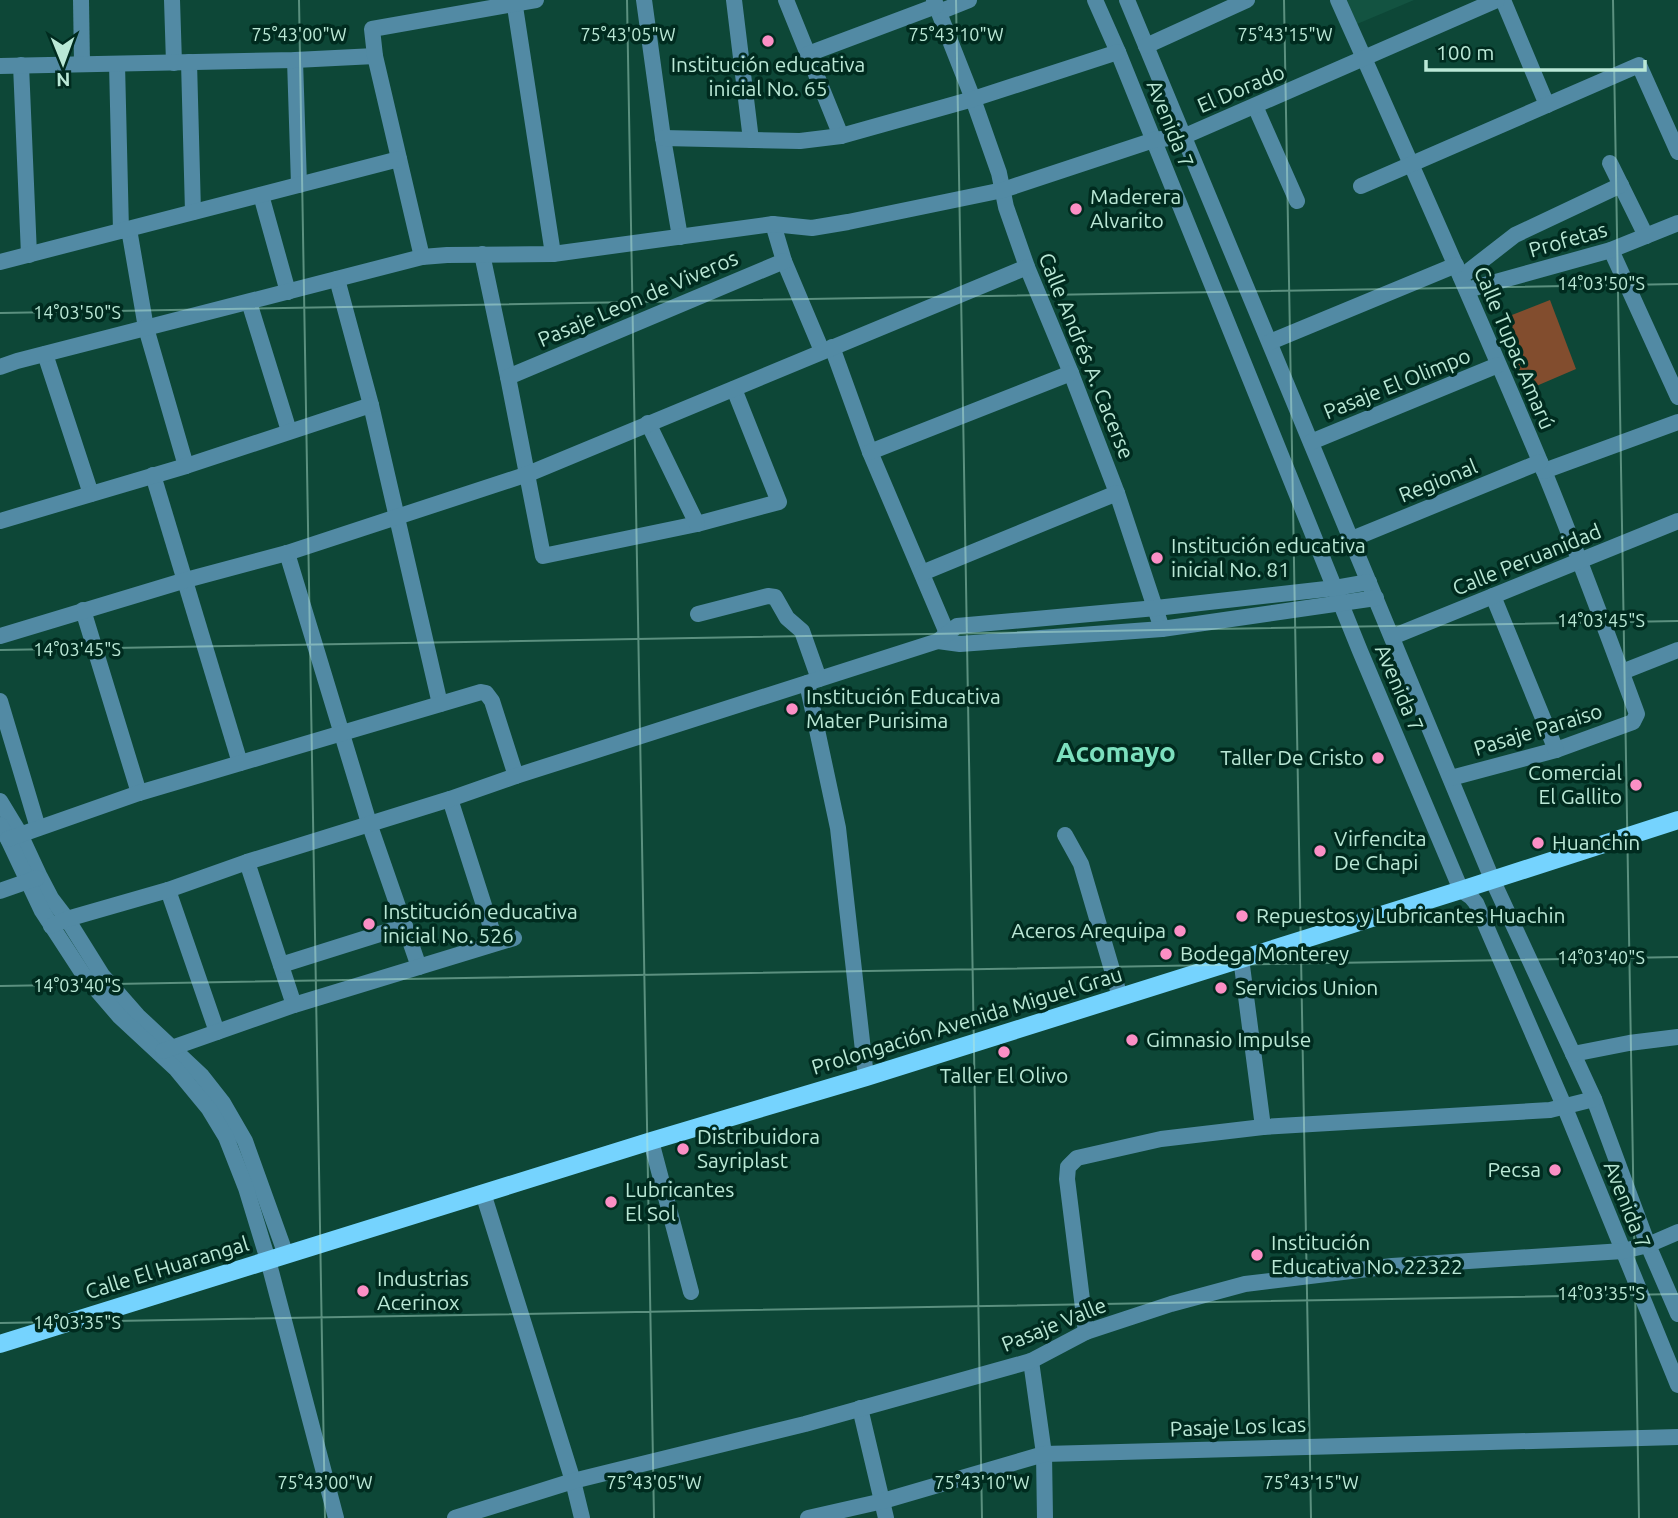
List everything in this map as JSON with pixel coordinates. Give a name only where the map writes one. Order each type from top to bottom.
[{"type":"main road","name":"Prolongación Avenida Miguel Grau","points":[[268,1260],[866,1077],[1678,820]]},
{"type":"main road","name":"Calle El Huarangal","points":[[0,1344],[268,1260]]},
{"type":"street","points":[[80,0],[82,64]]},
{"type":"street","points":[[172,0],[182,62],[193,212]]},
{"type":"street","points":[[422,257],[375,56],[372,29],[536,0]]},
{"type":"street","points":[[644,0],[680,237]]},
{"type":"street","points":[[734,0],[751,140]]},
{"type":"street","points":[[786,0],[841,136]]},
{"type":"street","points":[[808,54],[936,6],[969,0]]},
{"type":"street","name":"Avenida 7","points":[[1095,0],[1461,890],[1476,904],[1565,1108],[1678,1385]]},
{"type":"street","name":"Avenida 7","points":[[1127,0],[1492,879],[1594,1099],[1648,1245],[1678,1314]]},
{"type":"street","points":[[1146,46],[1247,0]]},
{"type":"street","name":"Calle Tupac Amarú","points":[[1338,0],[1542,467],[1580,561],[1637,718]]},
{"type":"street","name":"El Dorado","points":[[0,367],[422,257],[553,254],[773,224],[812,228],[1003,190],[1154,140],[1185,136],[1497,0]]},
{"type":"street","points":[[1503,0],[1547,105]]},
{"type":"street","points":[[515,2],[553,254]]},
{"type":"street","name":"Calle Andrés A. Cacerse","points":[[936,6],[999,173],[1006,208],[1027,267],[1117,493],[1162,629]]},
{"type":"street","points":[[663,138],[800,141],[841,136],[973,99],[1118,52]]},
{"type":"street","points":[[0,66],[375,56]]},
{"type":"street","points":[[295,60],[299,185]]},
{"type":"street","points":[[117,64],[125,230],[146,328],[186,466]]},
{"type":"street","points":[[21,65],[29,255]]},
{"type":"street","points":[[1361,186],[1639,65],[1678,152]]},
{"type":"street","points":[[1255,106],[1297,201]]},
{"type":"street","points":[[0,262],[399,159]]},
{"type":"street","points":[[1610,163],[1646,236]]},
{"type":"street","points":[[1461,277],[1515,235],[1621,185]]},
{"type":"street","points":[[261,195],[288,292]]},
{"type":"street","name":"Profetas","points":[[1270,342],[1461,277],[1611,250],[1678,223]]},
{"type":"street","points":[[773,224],[784,261],[827,349],[922,573],[942,637]]},
{"type":"street","points":[[1611,250],[1677,390]]},
{"type":"street","points":[[482,254],[543,556],[697,524],[779,502],[734,389]]},
{"type":"street","name":"Pasaje Leon de Viveros","points":[[508,377],[784,261]]},
{"type":"street","points":[[0,636],[287,552],[528,474],[1027,267]]},
{"type":"street","points":[[337,279],[371,405],[440,704]]},
{"type":"street","points":[[248,302],[289,431]]},
{"type":"street","points":[[45,354],[91,494]]},
{"type":"street","name":"Pasaje El Olimpo","points":[[1311,442],[1498,365]]},
{"type":"street","points":[[870,452],[1071,373]]},
{"type":"street","points":[[0,521],[186,466],[371,405]]},
{"type":"street","name":"Regional","points":[[1352,539],[1542,467],[1678,422]]},
{"type":"street","points":[[648,423],[697,524]]},
{"type":"street","points":[[153,475],[240,763]]},
{"type":"street","points":[[922,573],[1117,493]]},
{"type":"street","name":"Calle Peruanidad","points":[[1392,637],[1678,521]]},
{"type":"street","points":[[287,552],[369,823],[419,967]]},
{"type":"street","points":[[942,637],[960,644],[1162,629],[1338,596],[1370,582]]},
{"type":"street","points":[[698,614],[768,596],[775,597],[788,618],[802,631],[838,828],[866,1077]]},
{"type":"street","points":[[51,926],[813,681],[942,637],[957,626],[1156,608],[1338,596],[1376,598]]},
{"type":"street","points":[[1493,596],[1556,750]]},
{"type":"street","points":[[83,610],[139,793]]},
{"type":"street","points":[[1622,672],[1678,650]]},
{"type":"street","points":[[9,833],[38,828],[139,793],[481,692],[486,693],[492,701],[516,776]]},
{"type":"street","points":[[0,701],[38,828]]},
{"type":"street","name":"Pasaje Paraiso","points":[[1451,778],[1556,750],[1633,722],[1637,718]]},
{"type":"street","points":[[450,799],[496,943]]},
{"type":"street","points":[[0,801],[9,833],[33,879],[51,926],[83,974],[120,1017],[201,1076],[223,1103],[244,1141],[286,1255]]},
{"type":"street","points":[[1065,835],[1081,864],[1120,997]]},
{"type":"street","points":[[247,862],[294,1005]]},
{"type":"street","points":[[0,891],[33,879]]},
{"type":"street","points":[[33,879],[67,919],[102,975],[138,1016],[176,1069],[209,1108],[226,1137],[246,1188],[268,1260],[336,1518]]},
{"type":"street","points":[[168,890],[217,1032]]},
{"type":"street","points":[[281,965],[405,926]]},
{"type":"street","points":[[164,1050],[294,1005],[514,938]]},
{"type":"street","points":[[1241,958],[1263,1127]]},
{"type":"street","points":[[1573,1054],[1678,1037]]},
{"type":"street","points":[[1086,1332],[1067,1179],[1068,1167],[1077,1158],[1161,1139],[1263,1127],[1550,1110],[1594,1099]]},
{"type":"street","points":[[651,1141],[691,1292]]},
{"type":"street","points":[[483,1193],[573,1481],[582,1518]]},
{"type":"street","name":"Pasaje Valle","points":[[455,1518],[573,1481],[805,1424],[1031,1361],[1086,1332],[1171,1304],[1245,1284],[1392,1266],[1623,1251],[1648,1245],[1678,1232]]},
{"type":"street","points":[[1031,1361],[1044,1454],[1045,1518]]},
{"type":"street","points":[[860,1408],[887,1518]]},
{"type":"street","name":"Pasaje Los Icas","points":[[807,1518],[883,1501],[1044,1454],[1678,1437]]},
{"type":"shaded area","points":[[1347,0],[1414,0],[1357,24]]},
{"type":"shaded area","points":[[1550,300],[1576,369],[1527,390],[1499,320]]},
{"type":"place","name":"Institución educativa inicial No. 65","points":[[768,41]]},
{"type":"place","name":"Maderera Alvarito","points":[[1076,209]]},
{"type":"place","name":"Institución educativa inicial No. 81","points":[[1157,558]]},
{"type":"place","name":"Institución Educativa Mater Purisima","points":[[792,709]]},
{"type":"place","name":"Taller De Cristo","points":[[1378,758]]},
{"type":"place","name":"Comercial El Gallito","points":[[1636,785]]},
{"type":"place","name":"Huanchin","points":[[1538,843]]},
{"type":"place","name":"Virfencita De Chapi","points":[[1320,851]]},
{"type":"place","name":"Repuestos y Lubricantes Huachin","points":[[1242,916]]},
{"type":"place","name":"Institución educativa inicial No. 526","points":[[369,924]]},
{"type":"place","name":"Aceros Arequipa","points":[[1180,931]]},
{"type":"place","name":"Bodega Monterey","points":[[1166,954]]},
{"type":"place","name":"Servicios Union","points":[[1221,988]]},
{"type":"place","name":"Gimnasio Impulse","points":[[1132,1040]]},
{"type":"place","name":"Taller El Olivo","points":[[1004,1052]]},
{"type":"place","name":"Distribuidora Sayriplast","points":[[683,1149]]},
{"type":"place","name":"Pecsa","points":[[1555,1170]]},
{"type":"place","name":"Lubricantes El Sol","points":[[611,1202]]},
{"type":"place","name":"Institución Educativa No. 22322","points":[[1257,1255]]},
{"type":"place","name":"Industrias Acerinox","points":[[363,1291]]},
{"type":"district","name":"Acomayo","points":[[1116,752]]}]
